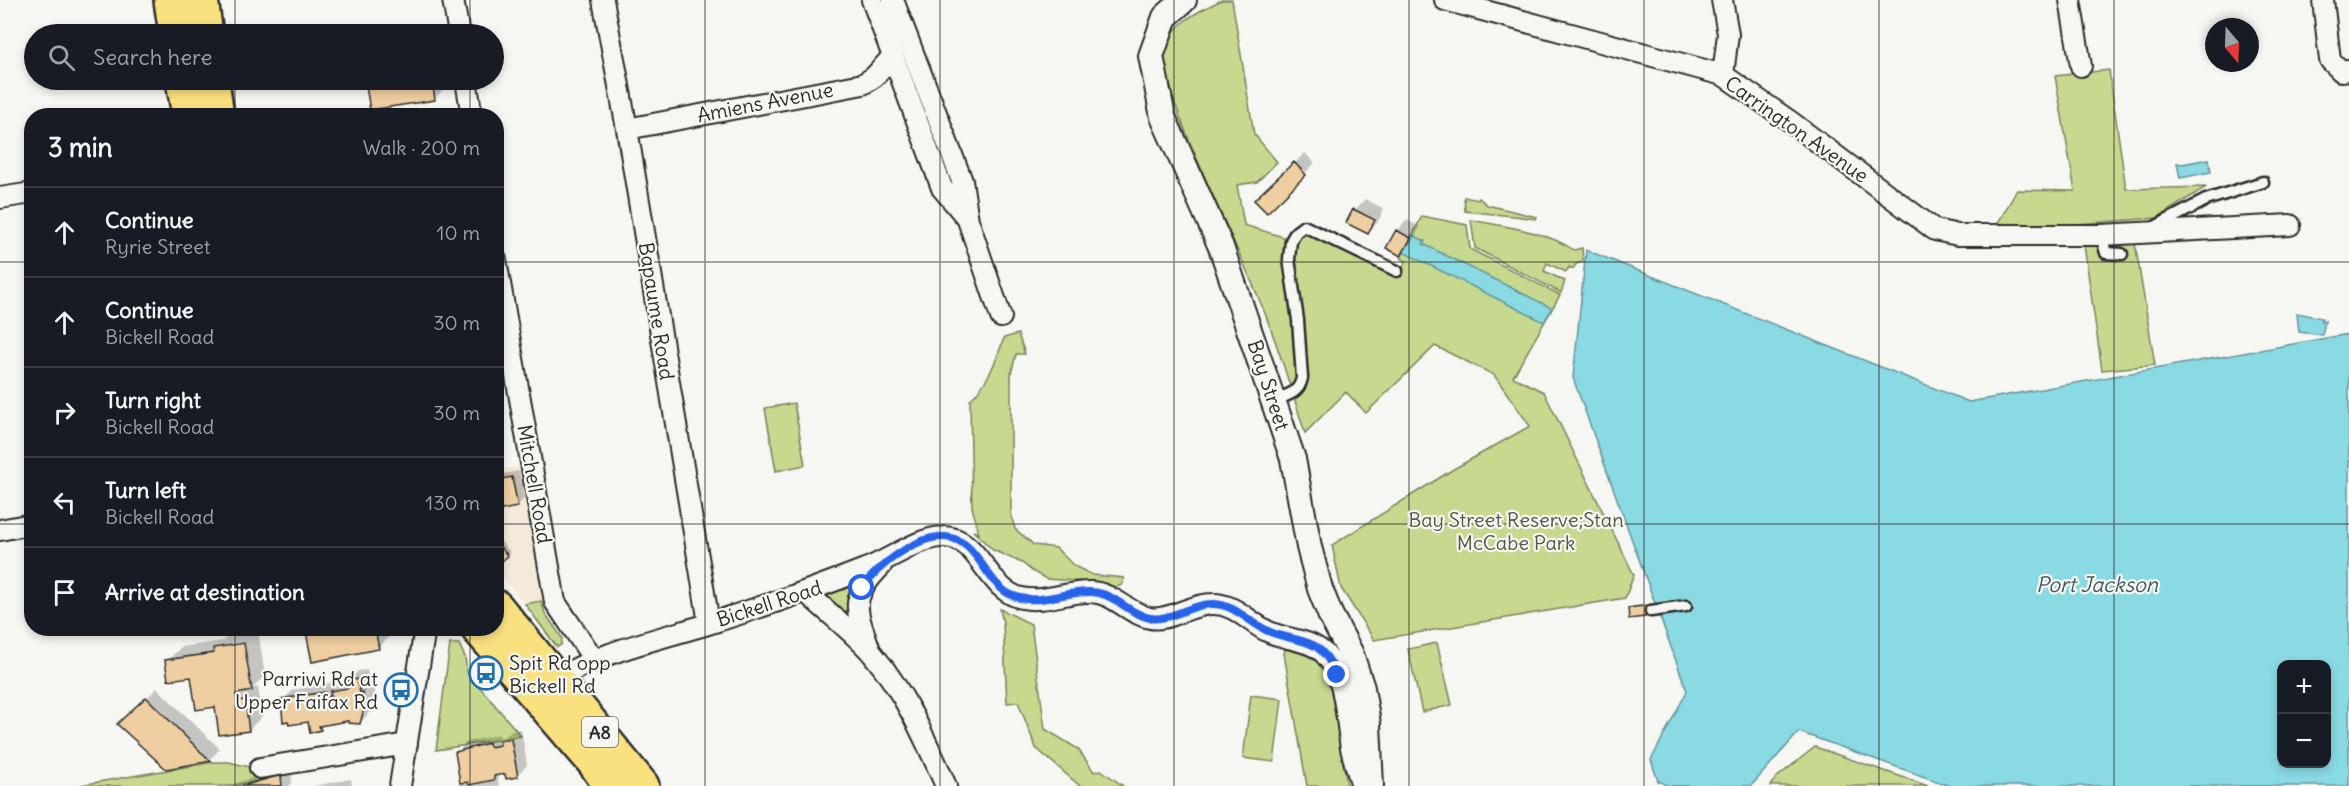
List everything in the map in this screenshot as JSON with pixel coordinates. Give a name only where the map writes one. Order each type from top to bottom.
[{"type":"highway","points":[[171,0],[175,24]]},
{"type":"highway","points":[[201,0],[205,24]]},
{"type":"highway","points":[[185,90],[188,108]]},
{"type":"highway","points":[[214,90],[217,108]]},
{"type":"highway","name":"A8","points":[[504,620],[611,786]]},
{"type":"highway","name":"A8","points":[[487,636],[546,687],[642,786]]},
{"type":"street","points":[[453,0],[457,24]]},
{"type":"street","name":"Bapaume Road","points":[[603,0],[627,129],[709,623]]},
{"type":"street","points":[[872,0],[942,188],[968,220]]},
{"type":"street","points":[[893,0],[962,180],[968,220],[1001,317]]},
{"type":"street","name":"Bay Street","points":[[1184,0],[1165,17],[1151,56],[1163,117],[1221,247],[1275,400],[1293,459],[1309,548],[1323,597],[1351,654],[1362,688],[1368,724],[1371,786]]},
{"type":"street","name":"Carrington Avenue","points":[[1445,0],[1723,75],[1791,122],[1935,230],[1958,235],[2101,235],[2290,225]]},
{"type":"street","points":[[1722,0],[1728,34],[1723,75]]},
{"type":"street","points":[[2070,0],[2081,66]]},
{"type":"street","points":[[2323,0],[2330,60],[2345,71]]},
{"type":"street","name":"Amiens Avenue","points":[[627,129],[863,84],[874,77],[893,56]]},
{"type":"street","points":[[468,90],[471,108]]},
{"type":"street","points":[[0,198],[24,194]]},
{"type":"street","name":"Mitchell Road","points":[[504,306],[555,602],[595,661]]},
{"type":"street","points":[[0,530],[24,526]]},
{"type":"street","name":"Bickell Road","points":[[546,687],[611,653],[806,592],[885,562],[930,538],[943,537],[956,539],[975,555],[1000,588],[1023,599],[1045,599],[1090,592],[1101,593],[1153,619],[1163,618],[1201,604],[1223,604],[1268,631],[1314,645],[1325,654],[1337,675],[1352,751],[1362,786]]},
{"type":"street","points":[[870,651],[856,610],[858,598],[870,577],[885,562]]},
{"type":"street","points":[[806,592],[870,651],[907,706],[946,786]]},
{"type":"street","points":[[400,786],[424,636]]},
{"type":"street","points":[[260,768],[407,744]]},
{"type":"lane","name":"Carrington Avenue","points":[[2143,233],[2206,200],[2263,182]]},
{"type":"lane","points":[[1275,400],[1296,391],[1301,385],[1302,378],[1298,320],[1289,259],[1291,241],[1296,232],[1304,226],[1397,271]]},
{"type":"lane","points":[[2101,235],[2106,253],[2122,254]]},
{"type":"lane","points":[[1652,611],[1686,606]]},
{"type":"shaded area","points":[[519,467],[545,612],[533,614],[504,579],[504,469]]},
{"type":"green space","name":"Bay Street Reserve;Stan McCabe Park","points":[[1222,0],[1232,0],[1254,134],[1277,162],[1257,182],[1237,185],[1244,225],[1283,237],[1307,233],[1398,276],[1406,261],[1401,258],[1422,216],[1467,225],[1470,249],[1560,295],[1513,377],[1544,392],[1634,575],[1625,598],[1374,640],[1341,588],[1332,545],[1452,470],[1530,426],[1494,375],[1435,346],[1366,413],[1346,392],[1305,433],[1264,311],[1196,158],[1167,82],[1164,68],[1163,57],[1166,46],[1177,28],[1193,15]]},
{"type":"green space","points":[[2109,70],[2126,189],[2206,187],[2157,218],[1994,230],[2017,190],[2075,191],[2055,76]]},
{"type":"green space","points":[[1464,197],[1478,200],[1479,198],[1487,205],[1537,217],[1536,219],[1465,211]]},
{"type":"green space","points":[[1471,220],[1537,234],[1574,250],[1582,248],[1583,262],[1576,264],[1573,269],[1569,267],[1566,272],[1547,263],[1544,271],[1565,281],[1561,293],[1475,248]]},
{"type":"green space","points":[[2135,243],[2155,365],[2102,370],[2084,245]]},
{"type":"green space","points":[[1018,334],[1025,354],[1016,354],[1011,374],[1011,515],[1015,529],[1034,545],[1056,548],[1074,566],[1093,575],[1124,578],[1122,585],[1116,587],[1090,582],[1046,579],[1022,563],[993,550],[973,531],[979,534],[972,507],[970,400],[987,379],[1004,338]]},
{"type":"green space","points":[[794,403],[805,465],[776,471],[765,408]]},
{"type":"green space","points":[[853,584],[848,596],[848,610],[842,611],[827,593]]},
{"type":"green space","points":[[541,601],[545,613],[562,638],[561,645],[557,647],[525,604]]},
{"type":"green space","points":[[1000,609],[1031,624],[1045,729],[1078,749],[1094,772],[1101,770],[1123,786],[1080,786],[1036,748],[1018,702],[1007,703],[1003,623]]},
{"type":"green space","points":[[1437,643],[1452,705],[1422,712],[1408,649]]},
{"type":"green space","points":[[450,644],[459,644],[465,657],[467,672],[521,736],[436,750]]},
{"type":"green space","points":[[1285,649],[1317,661],[1329,679],[1347,786],[1307,786]]},
{"type":"green space","points":[[1251,695],[1282,699],[1274,762],[1243,758]]},
{"type":"green space","points":[[1815,747],[1928,786],[1771,786],[1776,778]]},
{"type":"green space","points":[[214,762],[229,762],[250,767],[252,775],[263,780],[232,786],[75,786]]},
{"type":"water","points":[[2209,159],[2211,172],[2180,178],[2177,163]]},
{"type":"water","points":[[1412,235],[1425,241],[1423,244],[1552,308],[1544,322],[1403,252]]},
{"type":"water","name":"Port Jackson","points":[[1586,250],[1969,402],[2349,334],[2349,786],[1950,786],[1799,732],[1751,786],[1669,786],[1658,781],[1651,760],[1687,691],[1573,378]]},
{"type":"water","points":[[2297,313],[2322,318],[2322,322],[2325,321],[2322,335],[2299,332]]},
{"type":"building","points":[[367,90],[434,90],[435,100],[370,108]]},
{"type":"building","points":[[1294,162],[1306,175],[1267,213],[1254,200]]},
{"type":"building","points":[[1353,209],[1375,220],[1368,234],[1346,223]]},
{"type":"building","points":[[1396,230],[1411,238],[1401,256],[1386,248]]},
{"type":"building","points":[[512,477],[518,507],[504,510],[504,478]]},
{"type":"building","points":[[1651,605],[1652,616],[1629,619],[1628,608]]},
{"type":"building","points":[[307,636],[377,636],[379,649],[312,662]]},
{"type":"building","points":[[244,643],[252,691],[236,694],[237,701],[245,700],[249,731],[219,735],[215,707],[196,710],[191,677],[168,680],[165,660],[214,653],[213,648]]},
{"type":"building","points":[[357,679],[360,693],[363,692],[366,701],[360,724],[348,723],[348,721],[319,726],[321,730],[310,733],[308,722],[289,725],[288,721],[283,722],[281,699],[325,692],[326,697],[331,696],[330,691],[348,688],[346,681]]},
{"type":"building","points":[[146,697],[211,761],[166,769],[117,724]]},
{"type":"building","points":[[511,739],[518,777],[506,779],[505,774],[494,776],[494,780],[469,785],[468,782],[460,783],[455,752],[489,743],[490,747],[500,745],[499,741]]},
{"type":"building","points":[[281,775],[282,786],[242,786]]},
{"type":"place","name":"Spit Rd opp Bickell Rd","points":[[486,673]]},
{"type":"place","name":"Parriwi Rd at Upper Faifax Rd","points":[[401,690]]},
{"type":"route","points":[[862,588],[885,562],[918,543],[930,538],[956,539],[966,545],[975,555],[1000,588],[1023,599],[1034,600],[1080,593],[1101,593],[1153,619],[1163,618],[1201,604],[1223,604],[1268,631],[1314,645],[1325,654],[1337,675]]}]
